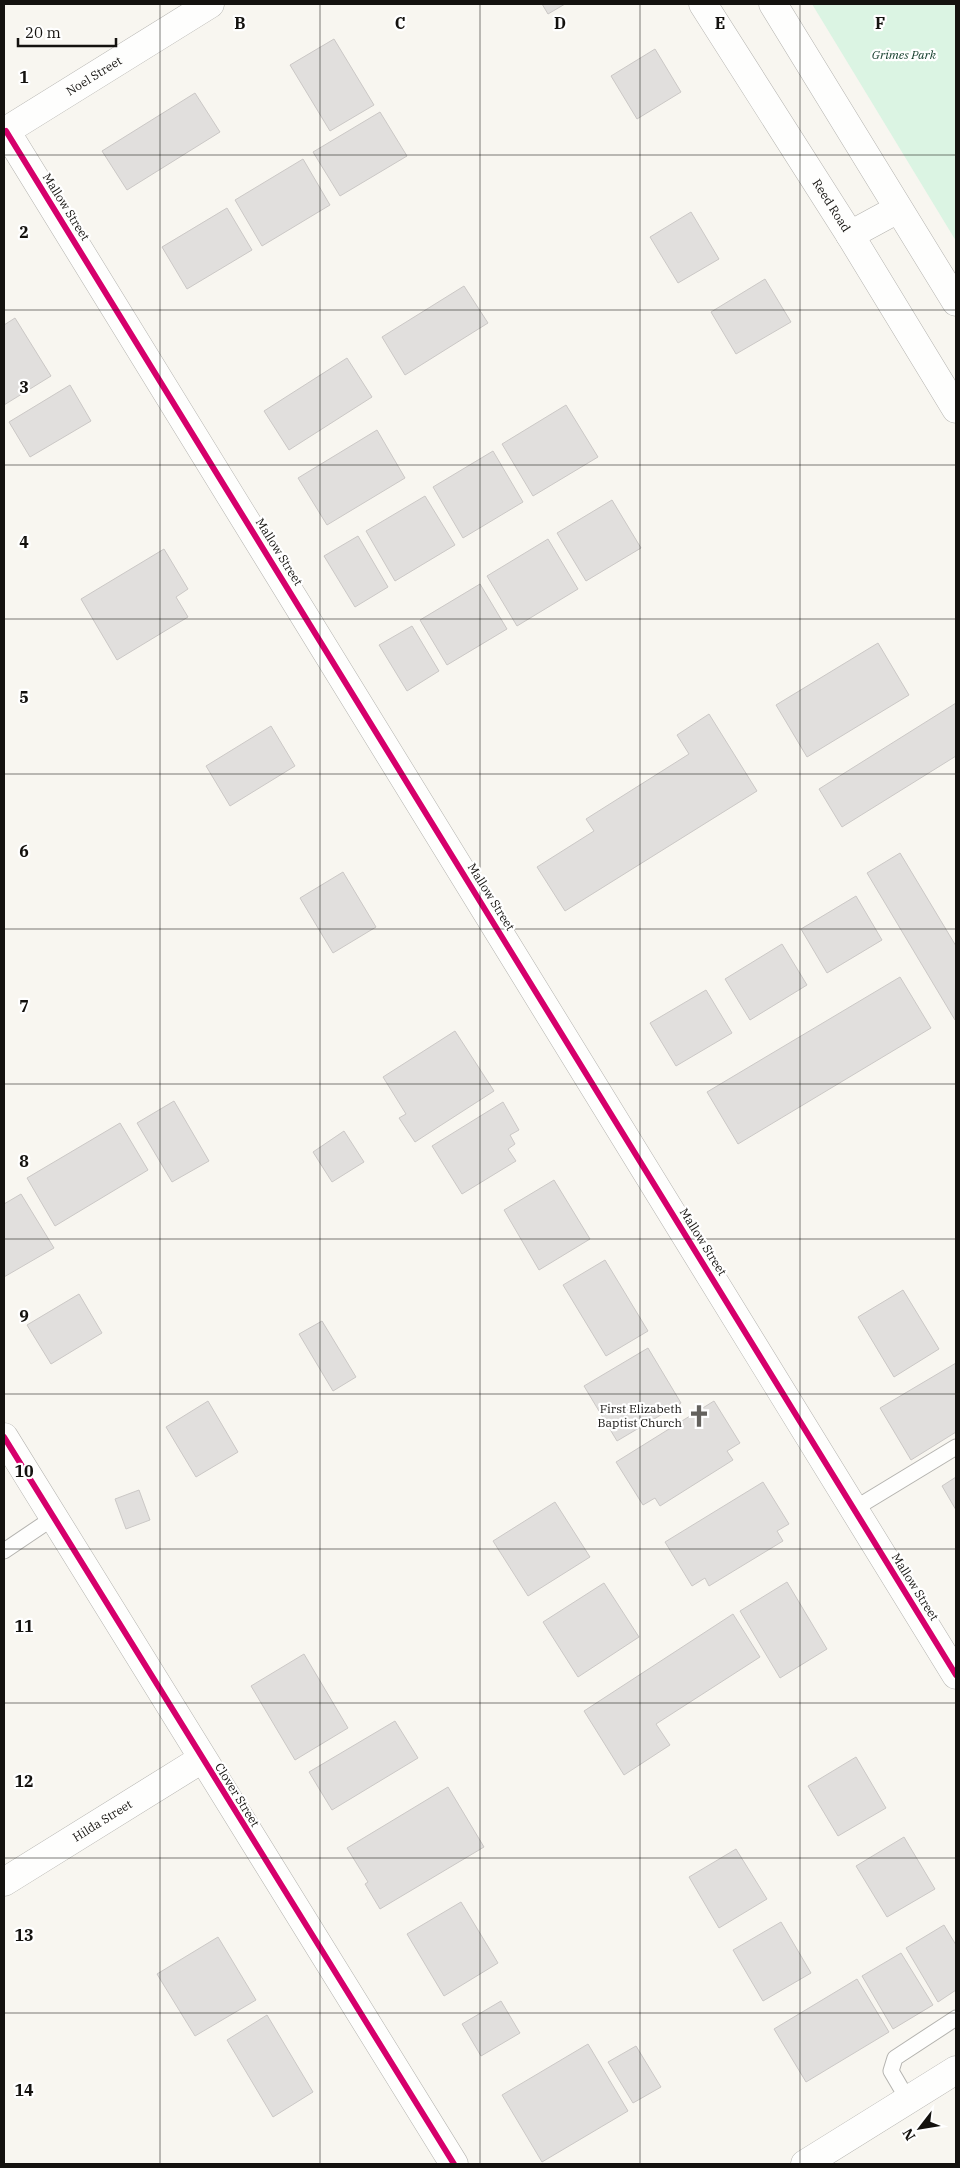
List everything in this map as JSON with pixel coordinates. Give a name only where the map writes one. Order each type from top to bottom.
[{"type":"street","name":"Noel Street","points":[[5,132],[210,4]]},
{"type":"street","name":"Reed Road","points":[[703,4],[850,235],[956,409]]},
{"type":"street","points":[[773,4],[956,302]]},
{"type":"street","name":"Mallow Street","points":[[5,132],[956,1675]]},
{"type":"street","points":[[850,235],[898,209]]},
{"type":"street","name":"Clover Street","points":[[4,1437],[454,2164]]},
{"type":"street","name":"Hilda Street","points":[[4,1882],[202,1759]]},
{"type":"street","points":[[805,2164],[956,2070]]},
{"type":"lane","points":[[854,1509],[956,1447]]},
{"type":"lane","points":[[4,1550],[54,1518]]},
{"type":"lane","points":[[908,2100],[891,2071],[895,2058],[956,2018]]},
{"type":"green space","name":"Grimes Park","points":[[812,4],[956,4],[956,241]]},
{"type":"building","points":[[542,4],[565,4],[548,14]]},
{"type":"building","points":[[334,39],[374,105],[330,131],[290,65]]},
{"type":"building","points":[[655,49],[681,92],[637,119],[611,76]]},
{"type":"building","points":[[195,93],[220,132],[127,190],[102,151]]},
{"type":"building","points":[[380,112],[407,156],[340,196],[313,152]]},
{"type":"building","points":[[303,159],[330,205],[262,246],[235,200]]},
{"type":"building","points":[[227,208],[252,250],[187,289],[162,247]]},
{"type":"building","points":[[691,212],[719,259],[678,283],[650,237]]},
{"type":"building","points":[[765,279],[791,322],[736,354],[711,312]]},
{"type":"building","points":[[464,286],[488,323],[405,375],[382,337]]},
{"type":"building","points":[[15,318],[51,376],[4,405],[4,325]]},
{"type":"building","points":[[347,358],[372,397],[289,450],[264,411]]},
{"type":"building","points":[[70,385],[91,421],[30,457],[9,422]]},
{"type":"building","points":[[566,405],[598,457],[533,496],[502,444]]},
{"type":"building","points":[[377,430],[405,478],[327,525],[298,478]]},
{"type":"building","points":[[493,451],[523,502],[463,538],[433,487]]},
{"type":"building","points":[[425,496],[455,545],[395,581],[366,531]]},
{"type":"building","points":[[612,500],[641,548],[586,581],[557,533]]},
{"type":"building","points":[[358,536],[388,587],[355,607],[324,556]]},
{"type":"building","points":[[548,539],[578,589],[517,626],[487,576]]},
{"type":"building","points":[[164,549],[188,589],[176,597],[188,617],[117,660],[81,599]]},
{"type":"building","points":[[480,584],[507,629],[447,665],[420,620]]},
{"type":"building","points":[[412,626],[439,671],[407,691],[379,645]]},
{"type":"building","points":[[878,643],[909,695],[807,757],[776,705]]},
{"type":"building","points":[[956,703],[956,756],[842,827],[819,789]]},
{"type":"building","points":[[709,714],[757,791],[565,911],[537,867],[594,831],[586,819],[689,754],[677,735]]},
{"type":"building","points":[[271,726],[295,766],[230,806],[206,766]]},
{"type":"building","points":[[900,853],[956,946],[955,1020],[867,873]]},
{"type":"building","points":[[343,872],[376,927],[333,953],[300,898]]},
{"type":"building","points":[[856,896],[882,940],[827,973],[801,929]]},
{"type":"building","points":[[782,944],[807,985],[750,1020],[725,979]]},
{"type":"building","points":[[900,977],[931,1028],[738,1144],[707,1092]]},
{"type":"building","points":[[706,990],[732,1033],[676,1066],[650,1023]]},
{"type":"building","points":[[455,1031],[494,1091],[415,1142],[399,1118],[406,1114],[383,1077]]},
{"type":"building","points":[[174,1101],[209,1161],[172,1182],[137,1123]]},
{"type":"building","points":[[503,1102],[519,1130],[510,1135],[515,1144],[508,1149],[516,1161],[462,1194],[432,1146]]},
{"type":"building","points":[[120,1123],[148,1170],[55,1226],[27,1178]]},
{"type":"building","points":[[344,1131],[364,1162],[332,1182],[313,1152]]},
{"type":"building","points":[[554,1180],[590,1239],[539,1270],[504,1210]]},
{"type":"building","points":[[21,1194],[54,1248],[4,1277],[4,1204]]},
{"type":"building","points":[[605,1260],[648,1331],[606,1356],[563,1285]]},
{"type":"building","points":[[903,1290],[939,1349],[894,1377],[858,1317]]},
{"type":"building","points":[[79,1294],[102,1333],[51,1364],[27,1325]]},
{"type":"building","points":[[322,1321],[356,1377],[333,1391],[299,1334]]},
{"type":"building","points":[[648,1348],[681,1403],[617,1441],[584,1386]]},
{"type":"building","points":[[956,1363],[956,1432],[911,1460],[880,1408]]},
{"type":"building","points":[[208,1401],[238,1452],[196,1477],[166,1427]]},
{"type":"building","points":[[714,1401],[740,1443],[727,1451],[733,1460],[660,1506],[655,1498],[643,1505],[616,1462]]},
{"type":"building","points":[[956,1477],[956,1510],[942,1486]]},
{"type":"building","points":[[763,1482],[789,1524],[777,1531],[783,1541],[709,1586],[705,1578],[692,1586],[665,1542]]},
{"type":"building","points":[[139,1490],[150,1520],[126,1529],[115,1499]]},
{"type":"building","points":[[555,1502],[590,1557],[528,1596],[493,1541]]},
{"type":"building","points":[[787,1582],[827,1649],[780,1678],[740,1611]]},
{"type":"building","points":[[604,1583],[639,1637],[578,1677],[543,1622]]},
{"type":"building","points":[[733,1614],[760,1657],[656,1724],[670,1745],[624,1775],[584,1711]]},
{"type":"building","points":[[304,1654],[348,1728],[295,1760],[251,1686]]},
{"type":"building","points":[[395,1721],[418,1758],[332,1810],[309,1772]]},
{"type":"building","points":[[856,1757],[886,1808],[838,1836],[808,1786]]},
{"type":"building","points":[[448,1787],[484,1847],[380,1909],[365,1884],[368,1882],[347,1848]]},
{"type":"building","points":[[904,1837],[935,1889],[887,1917],[856,1866]]},
{"type":"building","points":[[736,1849],[767,1899],[719,1928],[689,1877]]},
{"type":"building","points":[[461,1902],[498,1963],[444,1996],[407,1934]]},
{"type":"building","points":[[781,1922],[811,1973],[763,2001],[733,1950]]},
{"type":"building","points":[[944,1925],[956,1945],[956,1990],[938,2002],[906,1948]]},
{"type":"building","points":[[218,1937],[256,2000],[195,2036],[157,1974]]},
{"type":"building","points":[[901,1953],[933,2005],[893,2029],[862,1976]]},
{"type":"building","points":[[857,1979],[889,2032],[806,2082],[774,2029]]},
{"type":"building","points":[[501,2001],[520,2033],[481,2056],[462,2024]]},
{"type":"building","points":[[267,2015],[313,2092],[273,2117],[227,2040]]},
{"type":"building","points":[[588,2044],[628,2111],[542,2162],[502,2095]]},
{"type":"building","points":[[636,2046],[661,2087],[633,2103],[608,2062]]},
{"type":"cycle path","points":[[6,131],[956,1675]]},
{"type":"cycle path","points":[[4,1437],[454,2164]]},
{"type":"place","name":"First Elizabeth Baptist Church","points":[[699,1416]]}]
